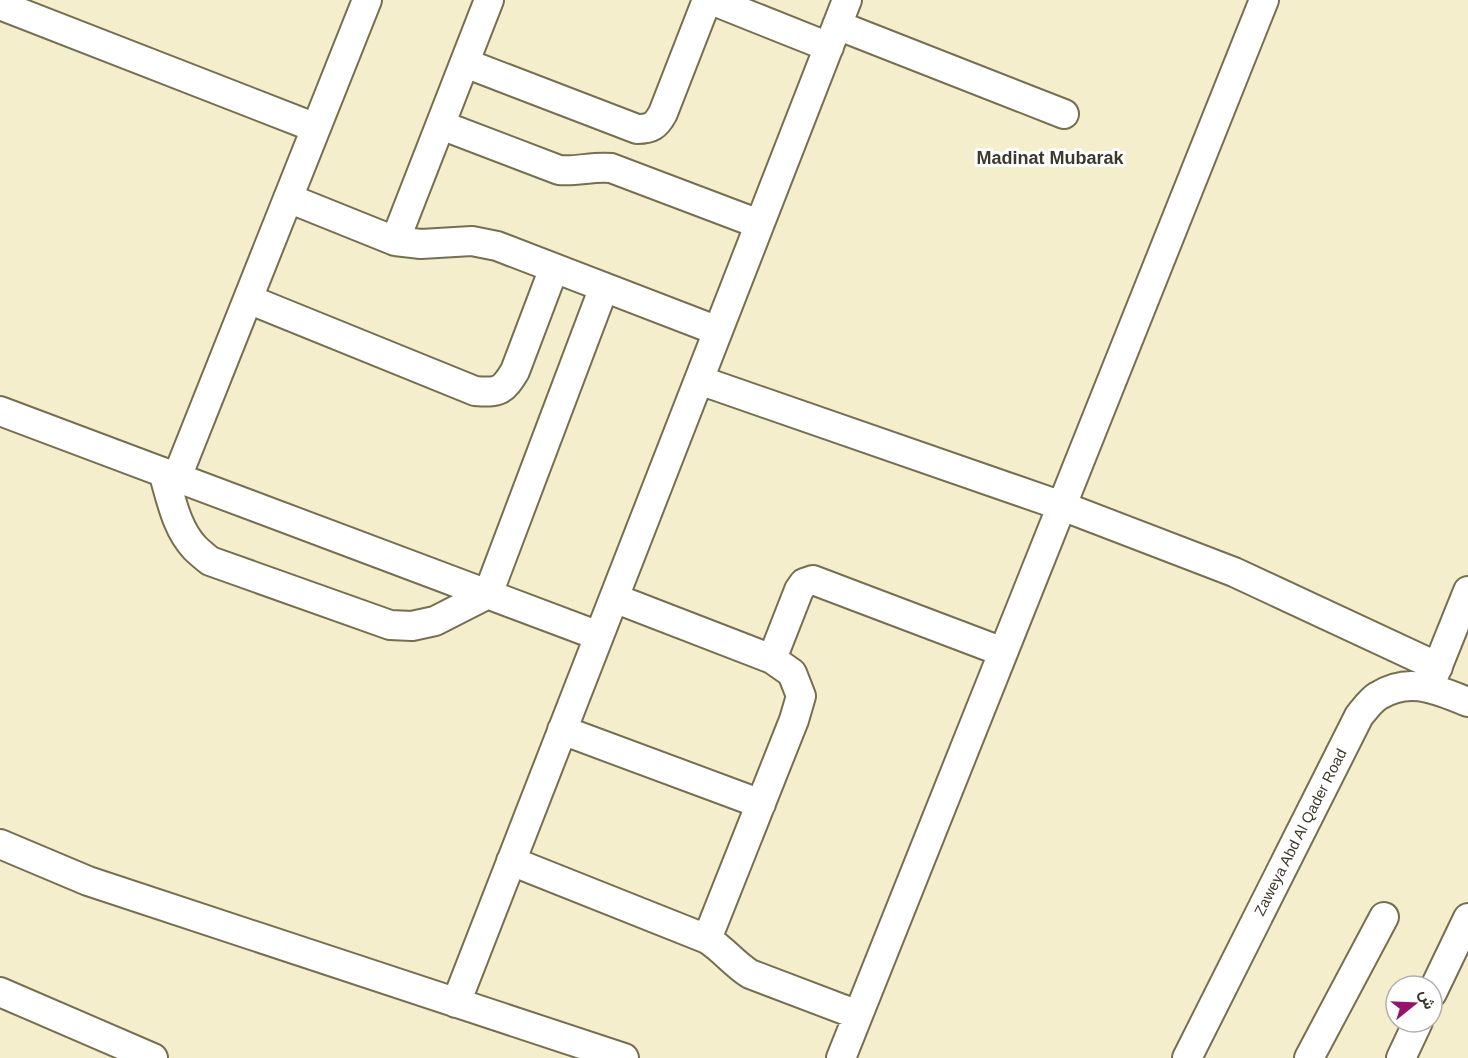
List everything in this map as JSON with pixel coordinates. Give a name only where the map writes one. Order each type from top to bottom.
[{"type":"street","points":[[367,0],[248,299],[170,475],[175,513],[194,548],[210,561],[390,625],[412,626],[435,621],[488,594],[604,287]]},
{"type":"street","points":[[395,241],[489,0]]},
{"type":"street","points":[[465,63],[637,129],[647,129],[657,123],[663,113],[709,0],[838,24],[1064,114]]},
{"type":"street","points":[[841,1058],[1264,0]]},
{"type":"street","points":[[0,5],[316,128]]},
{"type":"street","points":[[456,1002],[838,24]]},
{"type":"street","points":[[441,125],[559,170],[611,168],[759,224]]},
{"type":"street","points":[[621,172],[637,129]]},
{"type":"street","points":[[288,198],[395,241],[421,244],[472,241],[498,246],[718,331]]},
{"type":"street","points":[[248,299],[475,391],[492,393],[506,385],[515,371],[554,268]]},
{"type":"street","points":[[699,380],[1062,506],[1234,572],[1434,677],[1468,591]]},
{"type":"street","points":[[0,411],[599,636]]},
{"type":"street","points":[[772,659],[799,590],[804,582],[813,580],[1003,652]]},
{"type":"street","points":[[614,598],[772,659],[792,673],[801,696],[794,720],[707,939]]},
{"type":"street","name":"Zaweya Abd Al Qader Road","points":[[1187,1058],[1359,716],[1377,696],[1434,677],[1468,702]]},
{"type":"street","points":[[562,730],[760,804]]},
{"type":"street","points":[[0,844],[88,882],[624,1058]]},
{"type":"street","points":[[511,861],[707,939],[750,974],[858,1015]]},
{"type":"street","points":[[1309,1058],[1384,917]]},
{"type":"street","points":[[1441,974],[1468,918]]},
{"type":"street","points":[[0,992],[153,1058]]},
{"type":"street","points":[[1401,1058],[1412,1034]]},
{"type":"district","name":"Madinat Mubarak","points":[[1050,158]]}]
